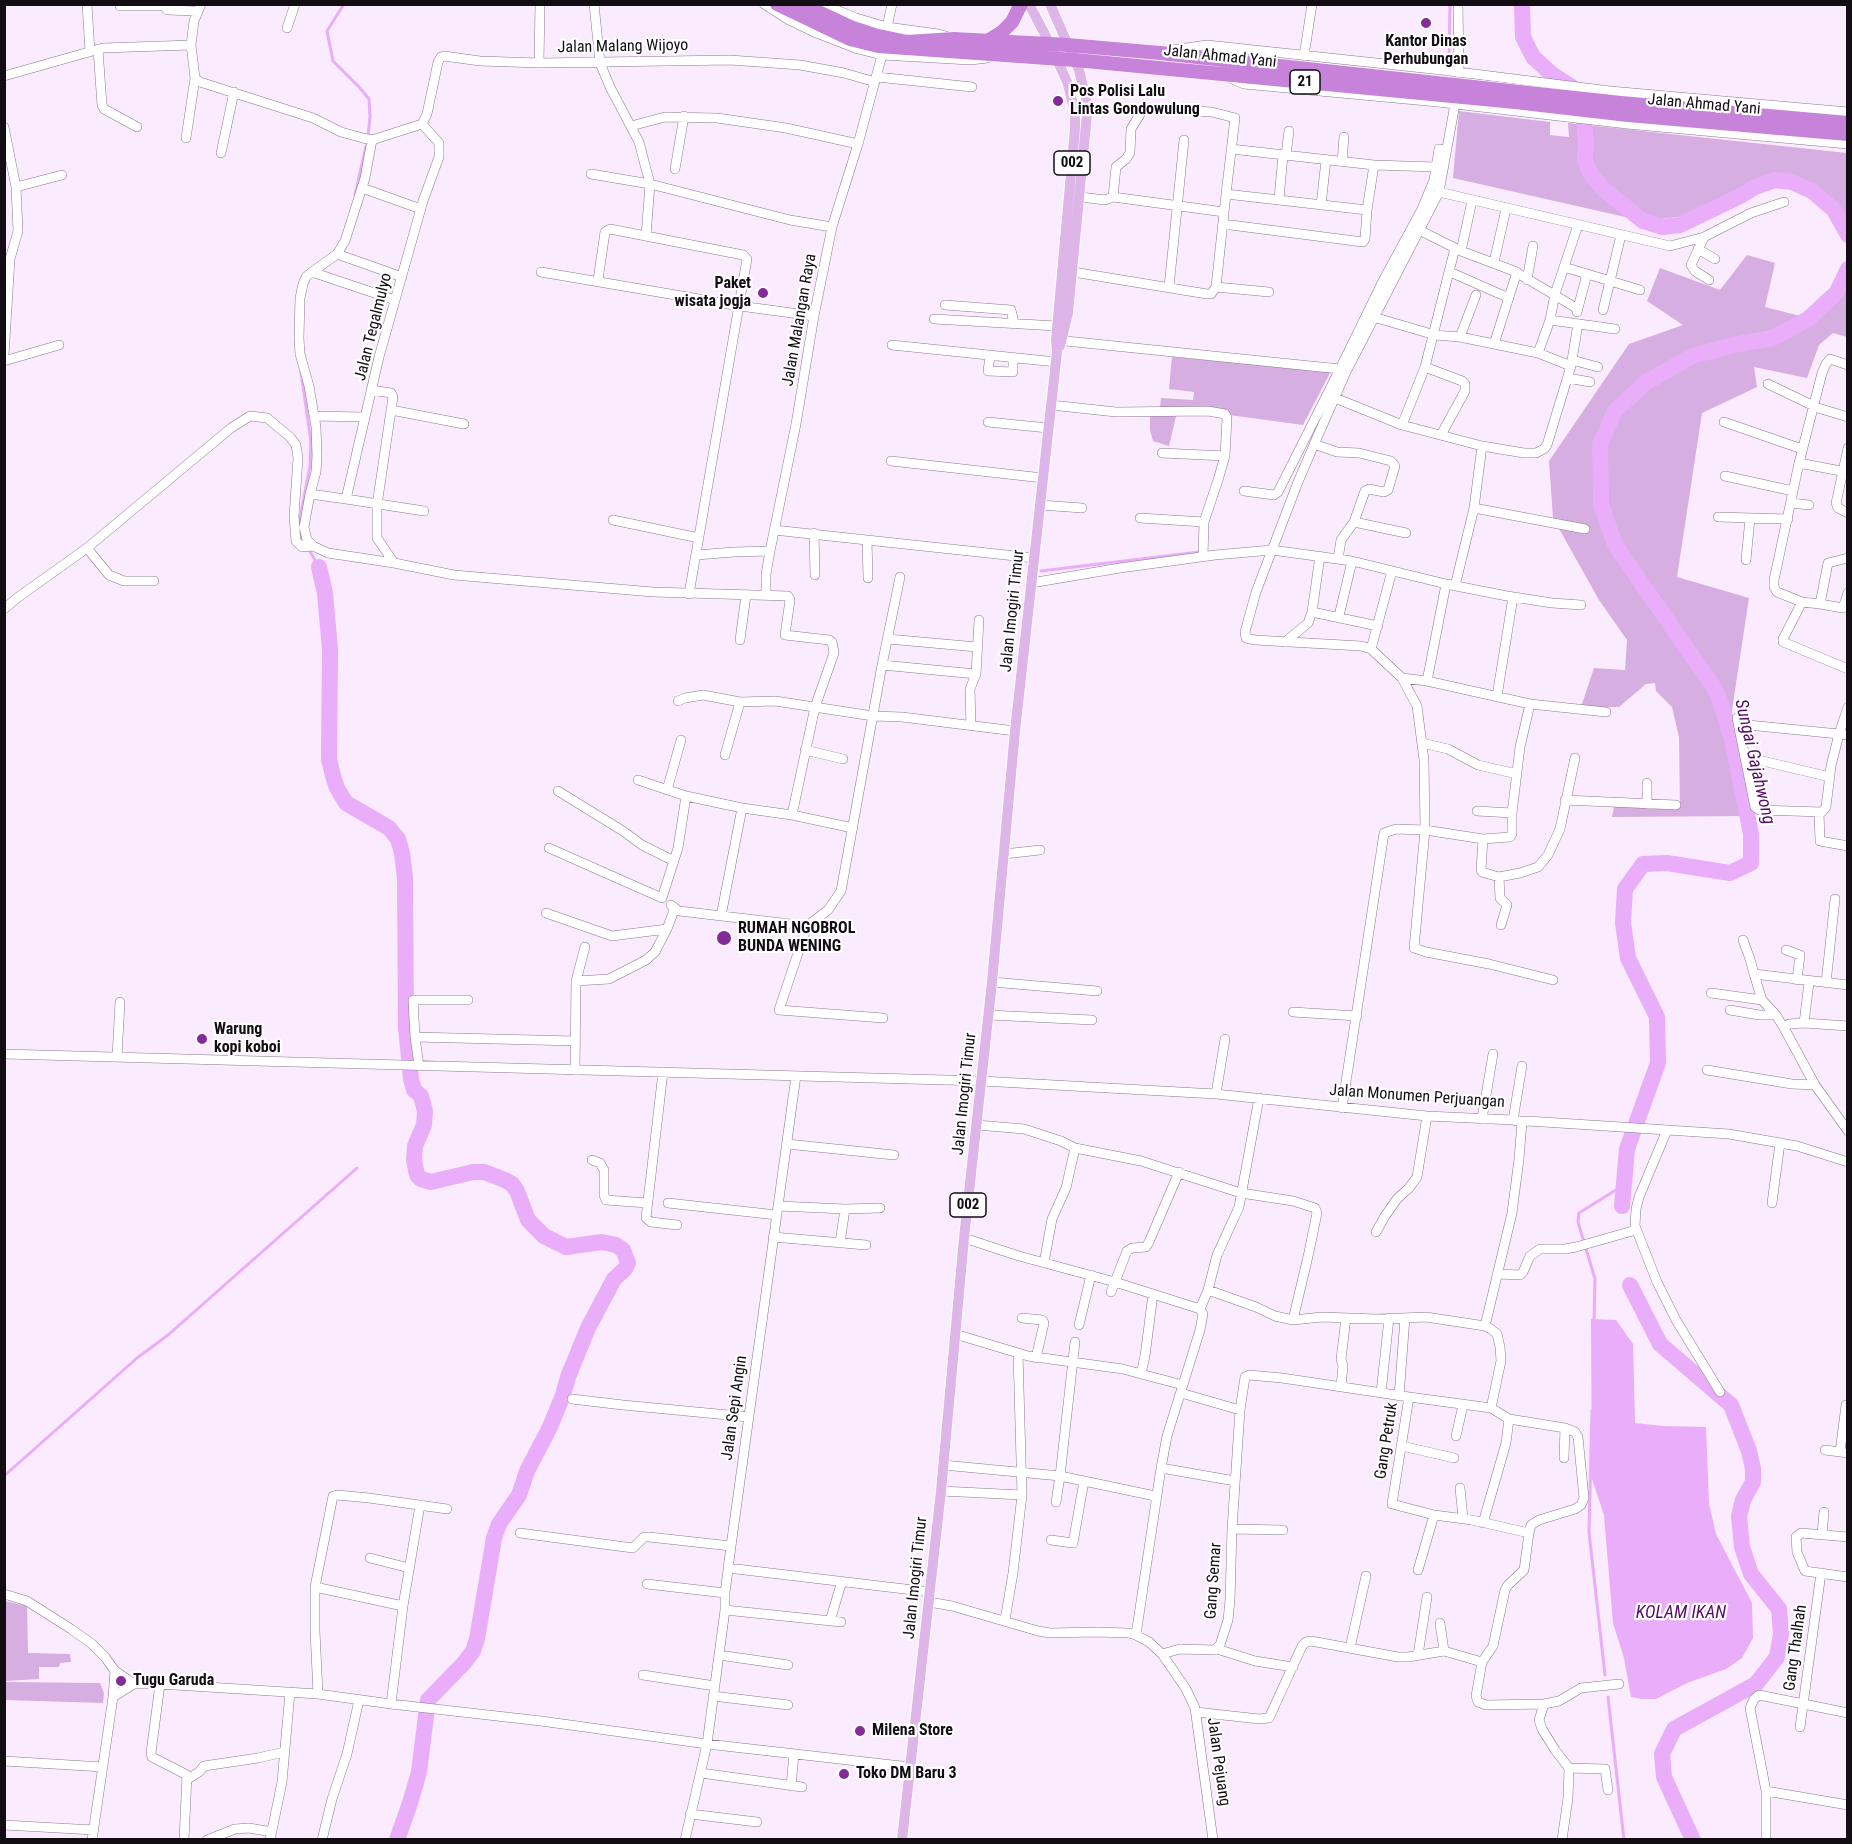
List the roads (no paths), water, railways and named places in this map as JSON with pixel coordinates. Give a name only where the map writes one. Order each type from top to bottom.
[{"type":"highway","name":"Jalan Ahmad Yani","points":[[777,4],[850,39],[878,46],[1056,58],[1220,73],[1344,80],[1535,99],[1848,123]]},
{"type":"highway","name":"Jalan Ahmad Yani","points":[[801,4],[853,28],[907,42],[954,39],[1068,45],[1160,53],[1344,80]]},
{"type":"highway","points":[[989,40],[1012,22],[1021,4]]},
{"type":"highway","name":"Jalan Ahmad Yani","points":[[1613,104],[1628,120],[1848,134]]},
{"type":"main road","name":"Jalan Imogiri Timur","points":[[1029,4],[1068,84],[1075,114],[1075,196]]},
{"type":"main road","name":"Jalan Imogiri Timur","points":[[1050,4],[1075,60],[1087,107],[1067,271],[1057,326],[1059,340]]},
{"type":"main road","name":"Jalan Imogiri Timur","points":[[902,1839],[941,1491],[1030,583],[1059,340],[1068,313],[1067,271]]},
{"type":"street","points":[[87,4],[100,49],[102,105],[104,110],[136,127]]},
{"type":"street","points":[[287,28],[294,4]]},
{"type":"street","points":[[539,63],[540,4]]},
{"type":"street","points":[[594,4],[600,63],[639,142],[650,184],[646,236]]},
{"type":"street","points":[[764,4],[814,32],[849,46],[882,55],[970,60],[999,55]]},
{"type":"street","points":[[822,4],[886,27],[938,34],[954,39]]},
{"type":"street","points":[[886,27],[892,4]]},
{"type":"street","points":[[1304,56],[1312,4]]},
{"type":"street","points":[[1458,4],[1460,73]]},
{"type":"street","points":[[120,6],[163,5],[166,10],[199,8],[190,45],[195,78],[186,138]]},
{"type":"street","points":[[4,76],[100,49],[190,45]]},
{"type":"street","points":[[1160,53],[1207,45],[1460,73],[1516,96],[1535,99],[1848,112]]},
{"type":"street","name":"Jalan Malangan Raya","points":[[766,595],[766,574],[770,551],[832,228],[882,55]]},
{"type":"street","name":"Jalan Malang Wijoyo","points":[[422,124],[427,114],[436,68],[441,57],[448,56],[480,62],[539,63],[730,60],[800,65],[876,79],[972,87]]},
{"type":"street","points":[[1220,73],[1244,84],[1455,104],[1516,96]]},
{"type":"street","points":[[195,78],[200,82],[313,118],[341,132],[368,139],[422,124]]},
{"type":"street","points":[[221,153],[234,92]]},
{"type":"street","points":[[1455,104],[1444,149],[1439,192],[1370,316],[1291,482],[1245,632],[1246,638],[1255,640],[1346,644],[1371,649],[1402,678],[1417,706],[1422,743],[1425,830],[1414,948],[1552,980]]},
{"type":"street","points":[[1067,271],[1211,294],[1216,287],[1235,118],[1212,112],[1144,108],[1131,129],[1130,153],[1116,167],[1113,197]]},
{"type":"street","points":[[631,126],[655,118],[684,116],[717,118],[858,144]]},
{"type":"street","points":[[675,169],[684,116]]},
{"type":"street","points":[[1628,120],[1848,144]]},
{"type":"street","name":"Jalan Tegalmulyo","points":[[390,410],[393,395],[371,390],[421,209],[439,157],[440,148],[432,134],[422,124]]},
{"type":"street","points":[[4,127],[16,187],[18,231],[7,259],[4,356]]},
{"type":"street","points":[[1280,199],[1289,131]]},
{"type":"street","points":[[1342,162],[1344,137]]},
{"type":"street","points":[[310,546],[304,527],[316,464],[316,427],[298,338],[300,298],[306,277],[337,254],[345,241],[362,188],[368,139]]},
{"type":"street","points":[[1169,287],[1184,140]]},
{"type":"street","points":[[1231,149],[1374,165],[1436,167]]},
{"type":"street","points":[[1370,316],[1382,283],[1422,209],[1434,180],[1439,149],[1444,149]]},
{"type":"street","points":[[1321,205],[1326,160]]},
{"type":"street","points":[[1223,224],[1363,242],[1374,165]]},
{"type":"street","points":[[591,174],[650,184],[790,220],[832,228]]},
{"type":"street","points":[[16,187],[62,176]]},
{"type":"street","points":[[362,188],[421,209]]},
{"type":"street","points":[[1439,192],[1670,246],[1704,237],[1751,213],[1784,202]]},
{"type":"street","points":[[1226,194],[1367,210]]},
{"type":"street","points":[[1075,196],[1105,200],[1113,197],[1224,212]]},
{"type":"street","points":[[1402,425],[1425,367],[1450,272],[1472,201]]},
{"type":"street","points":[[1494,262],[1506,209]]},
{"type":"street","points":[[1538,353],[1578,225]]},
{"type":"street","points":[[598,280],[607,230],[746,257],[740,306],[689,594]]},
{"type":"street","points":[[1419,230],[1517,273],[1578,309]]},
{"type":"street","points":[[1603,310],[1621,235]]},
{"type":"street","points":[[1704,237],[1691,266],[1709,279]]},
{"type":"street","points":[[1527,279],[1533,246]]},
{"type":"street","points":[[1698,249],[1715,259]]},
{"type":"street","points":[[337,254],[402,277]]},
{"type":"street","points":[[1564,267],[1640,290]]},
{"type":"street","points":[[312,272],[395,300]]},
{"type":"street","points":[[542,272],[740,306],[814,316]]},
{"type":"street","points":[[1450,272],[1509,298]]},
{"type":"street","points":[[1494,344],[1517,273]]},
{"type":"street","points":[[1331,397],[1402,425],[1482,446],[1536,453],[1544,449],[1568,378],[1578,309],[1587,274]]},
{"type":"street","points":[[1216,287],[1269,292]]},
{"type":"street","points":[[1460,337],[1476,295]]},
{"type":"street","points":[[945,305],[1011,310],[1014,324]]},
{"type":"street","points":[[1370,316],[1435,334],[1460,337],[1538,353],[1571,363],[1598,367]]},
{"type":"street","points":[[934,319],[1057,326]]},
{"type":"street","points":[[1550,320],[1615,329]]},
{"type":"street","points":[[1059,340],[1343,371]]},
{"type":"street","points":[[4,360],[59,345]]},
{"type":"street","points":[[892,345],[1013,358],[1057,357]]},
{"type":"street","points":[[990,356],[988,371],[1013,372],[1013,358]]},
{"type":"street","points":[[1848,364],[1828,360],[1822,373],[1802,449],[1774,580],[1777,592],[1802,602],[1845,610],[1848,593]]},
{"type":"street","points":[[1425,367],[1465,384],[1465,391],[1441,435]]},
{"type":"street","points":[[1568,378],[1590,382]]},
{"type":"street","points":[[1768,384],[1818,408],[1848,417]]},
{"type":"street","points":[[346,499],[371,390]]},
{"type":"street","points":[[1051,405],[1116,412],[1208,411],[1225,414],[1227,418],[1225,456],[1204,522],[1203,556]]},
{"type":"street","points":[[394,563],[377,538],[376,505],[390,410],[464,424]]},
{"type":"street","points":[[314,416],[364,417]]},
{"type":"street","points":[[4,609],[87,548],[246,417],[267,418],[290,437],[297,450],[294,528],[299,546],[310,546],[328,553],[454,575],[653,592],[788,596],[790,598],[785,635],[829,640],[833,644],[834,653],[815,707],[792,815]]},
{"type":"street","points":[[988,422],[1048,428]]},
{"type":"street","points":[[1724,422],[1802,449]]},
{"type":"street","points":[[1312,439],[1337,452],[1359,453],[1391,461],[1394,464],[1388,490],[1384,492],[1369,489],[1365,491],[1354,522],[1341,540],[1338,559]]},
{"type":"street","points":[[1426,681],[1474,508],[1482,446]]},
{"type":"street","points":[[1848,448],[1845,472],[1836,503],[1838,508],[1848,513]]},
{"type":"street","points":[[1161,453],[1225,456]]},
{"type":"street","points":[[891,461],[1043,477]]},
{"type":"street","points":[[1799,463],[1845,472]]},
{"type":"street","points":[[1725,476],[1793,491]]},
{"type":"street","points":[[1244,491],[1274,495],[1291,482]]},
{"type":"street","points":[[310,494],[424,511]]},
{"type":"street","points":[[1791,503],[1809,505]]},
{"type":"street","points":[[1040,505],[1082,508]]},
{"type":"street","points":[[1474,508],[1585,529]]},
{"type":"street","points":[[1718,518],[1788,519]]},
{"type":"street","points":[[1746,560],[1749,518]]},
{"type":"street","points":[[1140,519],[1204,522]]},
{"type":"street","points":[[613,520],[699,538]]},
{"type":"street","points":[[1354,522],[1406,532]]},
{"type":"street","points":[[774,530],[814,533],[1033,564]]},
{"type":"street","points":[[814,533],[815,574]]},
{"type":"street","points":[[867,540],[868,578]]},
{"type":"street","points":[[87,548],[112,577],[124,580],[154,581]]},
{"type":"street","points":[[1030,583],[1203,556],[1272,550],[1352,561],[1392,572],[1513,597],[1581,605]]},
{"type":"street","points":[[697,555],[770,551]]},
{"type":"street","points":[[1285,642],[1305,626],[1312,612],[1320,556]]},
{"type":"street","points":[[1821,604],[1828,563],[1848,558]]},
{"type":"street","points":[[1339,616],[1352,561]]},
{"type":"street","points":[[1371,649],[1392,572]]},
{"type":"street","points":[[883,1018],[780,1011],[779,1008],[807,926],[828,910],[841,891],[900,577]]},
{"type":"street","points":[[740,640],[746,595]]},
{"type":"street","points":[[1497,696],[1513,597]]},
{"type":"street","points":[[1802,602],[1783,642],[1848,669]]},
{"type":"street","points":[[1312,612],[1378,626]]},
{"type":"street","points":[[971,726],[970,689],[976,674],[979,620]]},
{"type":"street","points":[[888,639],[977,647]]},
{"type":"street","points":[[882,665],[976,674]]},
{"type":"street","points":[[1402,678],[1426,681],[1530,704],[1606,712]]},
{"type":"street","points":[[678,701],[703,695],[740,702],[765,700],[873,716],[1015,731]]},
{"type":"street","points":[[725,755],[740,702]]},
{"type":"street","points":[[1342,1108],[1384,833],[1396,829],[1425,830],[1483,839],[1512,836],[1512,813],[1520,747],[1530,704]]},
{"type":"street","points":[[1843,735],[1738,721],[1755,807],[1757,809],[1819,813],[1826,807],[1830,777],[1843,735],[1848,707]]},
{"type":"street","points":[[668,790],[681,740]]},
{"type":"street","points":[[1422,743],[1448,749],[1478,765],[1517,774]]},
{"type":"street","points":[[805,750],[843,759]]},
{"type":"street","points":[[1746,757],[1830,777]]},
{"type":"street","points":[[1483,839],[1481,872],[1499,877],[1538,867],[1548,855],[1560,829],[1575,758]]},
{"type":"street","points":[[638,780],[686,796],[853,828]]},
{"type":"street","points":[[1647,783],[1647,804]]},
{"type":"street","points":[[558,790],[642,845],[674,861]]},
{"type":"street","points":[[662,898],[681,836],[686,796]]},
{"type":"street","points":[[1565,800],[1676,805]]},
{"type":"street","points":[[721,916],[742,808]]},
{"type":"street","points":[[1477,811],[1512,813]]},
{"type":"street","points":[[1819,813],[1820,841],[1848,846]]},
{"type":"street","points":[[549,848],[662,898],[673,907],[688,912],[807,926]]},
{"type":"street","points":[[1004,854],[1040,850]]},
{"type":"street","points":[[1499,877],[1500,898],[1507,905],[1501,925]]},
{"type":"street","points":[[1826,982],[1835,899]]},
{"type":"street","points":[[576,981],[609,979],[646,960],[655,952],[667,929],[673,907]]},
{"type":"street","points":[[546,914],[612,936],[667,929]]},
{"type":"street","points":[[1743,940],[1762,1000],[1776,1015],[1815,1085],[1848,1131]]},
{"type":"street","points":[[574,1070],[576,981],[585,947]]},
{"type":"street","points":[[1786,950],[1800,955],[1797,980]]},
{"type":"street","points":[[1754,974],[1848,985]]},
{"type":"street","points":[[992,982],[1097,991]]},
{"type":"street","points":[[1804,1023],[1809,982]]},
{"type":"street","points":[[1711,993],[1762,1000]]},
{"type":"street","points":[[418,1064],[413,1000],[468,1000]]},
{"type":"street","points":[[117,1057],[120,1002]]},
{"type":"street","points":[[1730,1011],[1776,1015]]},
{"type":"street","points":[[1293,1012],[1357,1016]]},
{"type":"street","points":[[989,1015],[1092,1020]]},
{"type":"street","points":[[1784,1028],[1789,1024],[1804,1023],[1848,1026]]},
{"type":"street","points":[[415,1039],[575,1041]]},
{"type":"street","points":[[1216,1094],[1225,1039]]},
{"type":"street","name":"Jalan Monumen Perjuangan","points":[[4,1054],[982,1081],[1216,1094],[1427,1116],[1729,1134],[1780,1143],[1848,1162]]},
{"type":"street","points":[[1482,1119],[1493,1054]]},
{"type":"street","points":[[1485,1326],[1512,1213],[1519,1160],[1517,1121],[1522,1065]]},
{"type":"street","points":[[1707,1070],[1792,1084],[1815,1085]]},
{"type":"street","points":[[663,1072],[646,1218],[677,1225]]},
{"type":"street","name":"Jalan Sepi Angin","points":[[685,1839],[707,1744],[725,1610],[728,1568],[796,1076]]},
{"type":"street","points":[[1200,1309],[1208,1290],[1217,1255],[1239,1207],[1259,1098]]},
{"type":"street","points":[[1376,1232],[1397,1199],[1409,1188],[1416,1177],[1427,1116]]},
{"type":"street","points":[[977,1125],[1024,1129],[1075,1148],[1141,1161],[1241,1193],[1293,1201],[1315,1208],[1317,1210],[1309,1252],[1293,1320]]},
{"type":"street","points":[[1667,1130],[1637,1203],[1636,1230],[1657,1282],[1676,1320],[1720,1392]]},
{"type":"street","points":[[1772,1203],[1780,1143]]},
{"type":"street","points":[[787,1144],[894,1155]]},
{"type":"street","points":[[1044,1263],[1052,1219],[1066,1188],[1075,1148]]},
{"type":"street","points":[[592,1160],[600,1163],[604,1170],[606,1200],[647,1203]]},
{"type":"street","points":[[1111,1292],[1127,1251],[1132,1248],[1146,1247],[1149,1242],[1179,1172]]},
{"type":"street","points":[[668,1203],[778,1210],[880,1208]]},
{"type":"street","points":[[840,1243],[845,1209]]},
{"type":"street","points":[[1498,1274],[1520,1275],[1530,1256],[1540,1249],[1576,1247],[1636,1230]]},
{"type":"street","points":[[773,1237],[866,1245]]},
{"type":"street","points":[[728,1568],[842,1581],[929,1597],[952,1606],[1050,1633],[1097,1632],[1136,1635],[1155,1496],[1167,1436],[1204,1317],[1200,1309],[964,1238]]},
{"type":"street","points":[[1079,1325],[1091,1275]]},
{"type":"street","points":[[1208,1290],[1275,1316],[1293,1320],[1322,1317],[1426,1317],[1485,1326],[1497,1334],[1500,1347],[1501,1361],[1491,1408]]},
{"type":"street","points":[[1141,1374],[1153,1294]]},
{"type":"street","points":[[1022,1318],[1042,1320],[1044,1323],[1036,1358]]},
{"type":"street","points":[[1341,1386],[1343,1366],[1341,1359],[1346,1318]]},
{"type":"street","points":[[1381,1393],[1389,1318]]},
{"type":"street","points":[[1405,1318],[1404,1396],[1491,1408],[1509,1419],[1566,1428],[1575,1432],[1578,1437],[1584,1498],[1581,1505],[1575,1509],[1539,1520],[1531,1525],[1524,1570],[1505,1590],[1493,1646],[1482,1662],[1476,1690],[1478,1702],[1486,1705],[1544,1704],[1559,1701],[1581,1688],[1619,1684]]},
{"type":"street","points":[[955,1334],[1036,1358],[1123,1369],[1240,1410]]},
{"type":"street","points":[[1056,1502],[1075,1342]]},
{"type":"street","points":[[1005,1620],[1022,1495],[1018,1353]]},
{"type":"street","name":"Gang Petruk","points":[[1233,1529],[1240,1410],[1247,1375],[1404,1396],[1402,1446],[1392,1504],[1434,1515],[1463,1518],[1529,1533]]},
{"type":"street","points":[[572,1399],[615,1401],[749,1417]]},
{"type":"street","points":[[1456,1436],[1463,1405]]},
{"type":"street","points":[[1825,1450],[1844,1453],[1846,1405]]},
{"type":"street","points":[[1483,1523],[1506,1443],[1509,1419]]},
{"type":"street","points":[[1564,1458],[1566,1428]]},
{"type":"street","points":[[1402,1446],[1454,1458]]},
{"type":"street","points":[[943,1465],[1060,1476],[1155,1496]]},
{"type":"street","points":[[1161,1468],[1235,1481]]},
{"type":"street","points":[[1051,1540],[1073,1543],[1084,1481]]},
{"type":"street","points":[[1460,1488],[1463,1518]]},
{"type":"street","points":[[941,1491],[1022,1495]]},
{"type":"street","points":[[318,1694],[315,1587],[333,1496],[369,1498],[447,1509]]},
{"type":"street","points":[[391,1704],[403,1606],[420,1506]]},
{"type":"street","points":[[1822,1534],[1824,1512]]},
{"type":"street","points":[[1418,1570],[1434,1515]]},
{"type":"street","points":[[1233,1529],[1283,1530]]},
{"type":"street","name":"Gang Semar","points":[[1217,1649],[1222,1641],[1228,1620],[1233,1529]]},
{"type":"street","points":[[520,1533],[633,1548],[649,1537],[731,1546]]},
{"type":"street","points":[[1848,1537],[1801,1533],[1796,1537],[1797,1552],[1804,1570],[1848,1576]]},
{"type":"street","points":[[370,1558],[410,1568]]},
{"type":"street","name":"Gang Thalhah","points":[[1800,1727],[1821,1573]]},
{"type":"street","points":[[1350,1648],[1365,1576]]},
{"type":"street","points":[[830,1621],[842,1581]]},
{"type":"street","points":[[647,1584],[725,1593]]},
{"type":"street","points":[[315,1587],[403,1606]]},
{"type":"street","points":[[4,1594],[27,1601],[78,1634],[105,1657],[115,1671],[134,1684]]},
{"type":"street","points":[[1418,1656],[1427,1597]]},
{"type":"street","points":[[725,1610],[841,1622]]},
{"type":"street","points":[[1440,1623],[1444,1651]]},
{"type":"street","name":"Jalan Pejuang","points":[[1136,1635],[1149,1642],[1162,1654],[1186,1689],[1196,1712],[1213,1839]]},
{"type":"street","points":[[1196,1712],[1259,1719],[1269,1718],[1302,1646],[1306,1642],[1318,1642],[1398,1657],[1444,1651],[1482,1662]]},
{"type":"street","points":[[1162,1654],[1180,1650],[1217,1649],[1255,1660],[1293,1667]]},
{"type":"street","points":[[719,1655],[788,1665]]},
{"type":"street","points":[[4,1825],[93,1834],[104,1767],[115,1671]]},
{"type":"street","points":[[643,1675],[788,1705]]},
{"type":"street","points":[[113,1697],[134,1684],[318,1694],[707,1744],[910,1767]]},
{"type":"street","points":[[160,1684],[151,1753],[152,1757],[186,1773],[188,1779],[184,1839]]},
{"type":"street","points":[[207,1839],[235,1829],[249,1828],[271,1836],[282,1782],[290,1692]]},
{"type":"street","points":[[1766,1839],[1766,1791],[1750,1708],[1751,1703],[1759,1695],[1848,1713]]},
{"type":"street","points":[[322,1839],[359,1700]]},
{"type":"street","points":[[1544,1704],[1539,1720],[1542,1729],[1569,1768],[1568,1798],[1562,1839]]},
{"type":"street","points":[[188,1779],[204,1766],[284,1752]]},
{"type":"street","points":[[791,1786],[794,1754]]},
{"type":"street","points":[[4,1761],[104,1767]]},
{"type":"street","points":[[1569,1768],[1605,1769],[1608,1790]]},
{"type":"street","points":[[701,1773],[802,1787]]},
{"type":"street","points":[[1766,1791],[1848,1805]]},
{"type":"street","points":[[690,1814],[757,1822]]},
{"type":"water","name":"KOLAM IKAN","points":[[1591,1319],[1616,1320],[1633,1344],[1635,1423],[1706,1427],[1709,1504],[1716,1534],[1752,1603],[1753,1638],[1742,1658],[1726,1669],[1687,1683],[1656,1699],[1631,1697],[1624,1658],[1613,1623],[1604,1515],[1592,1479]]},
{"type":"waterway","points":[[344,4],[327,31],[333,61],[369,99],[368,136]]},
{"type":"waterway","points":[[1449,60],[1450,4]]},
{"type":"waterway","name":"Sungai Gajahwong","points":[[1522,4],[1523,37],[1533,57],[1553,75],[1572,87],[1582,102],[1586,142],[1585,160],[1590,173],[1602,188],[1643,221],[1663,227],[1680,225],[1755,187],[1775,180],[1792,182],[1812,191],[1834,210],[1848,235]]},
{"type":"waterway","points":[[355,195],[366,146]]},
{"type":"waterway","name":"Sungai Gajahwong","points":[[1622,1206],[1627,1149],[1658,1063],[1657,1017],[1628,958],[1623,923],[1625,889],[1643,864],[1667,863],[1730,873],[1751,863],[1751,834],[1732,739],[1717,692],[1615,545],[1601,504],[1600,444],[1615,411],[1645,383],[1692,356],[1773,338],[1808,319],[1837,292],[1848,269]]},
{"type":"waterway","points":[[301,372],[311,442],[310,466],[300,519],[300,531],[304,543]]},
{"type":"waterway","points":[[308,548],[319,567]]},
{"type":"waterway","points":[[1041,571],[1199,552]]},
{"type":"waterway","points":[[319,567],[325,593],[330,650],[329,759],[333,776],[346,803],[389,828],[398,839],[402,853],[405,878],[406,1027],[411,1079],[414,1090],[421,1096],[425,1111],[424,1125],[415,1146],[414,1160],[417,1175],[431,1182],[473,1172],[484,1172],[505,1180],[517,1191],[528,1220],[544,1236],[566,1247],[602,1242],[616,1245],[623,1250],[628,1263],[614,1279],[588,1328],[550,1427],[527,1471],[519,1495],[499,1524],[494,1538],[473,1651],[428,1700],[419,1772],[397,1840]]},
{"type":"waterway","points":[[4,1476],[357,1168]]},
{"type":"waterway","points":[[1594,1323],[1595,1279],[1578,1222],[1579,1213],[1624,1185]]},
{"type":"waterway","name":"Sungai Gajahwong","points":[[1630,1285],[1660,1344],[1731,1405],[1749,1451],[1753,1469],[1753,1482],[1743,1500],[1739,1516],[1742,1547],[1751,1574],[1779,1609],[1781,1634],[1777,1657],[1756,1684],[1674,1729],[1662,1754],[1664,1777],[1693,1840]]},
{"type":"waterway","points":[[1592,1411],[1589,1532],[1605,1675]]},
{"type":"waterway","points":[[1608,1697],[1624,1840]]},
{"type":"place","name":"Kantor Dinas Perhubungan","points":[[1426,23]]},
{"type":"place","name":"Pos Polisi Lalu Lintas Gondowulung","points":[[1058,101]]},
{"type":"place","name":"Paket wisata jogja","points":[[763,293]]},
{"type":"place","name":"RUMAH NGOBROL BUNDA WENING","points":[[724,938]]},
{"type":"place","name":"Warung kopi koboi","points":[[202,1039]]},
{"type":"place","name":"Tugu Garuda","points":[[121,1681]]},
{"type":"place","name":"Milena Store","points":[[860,1731]]},
{"type":"place","name":"Toko DM Baru 3","points":[[844,1774]]}]
